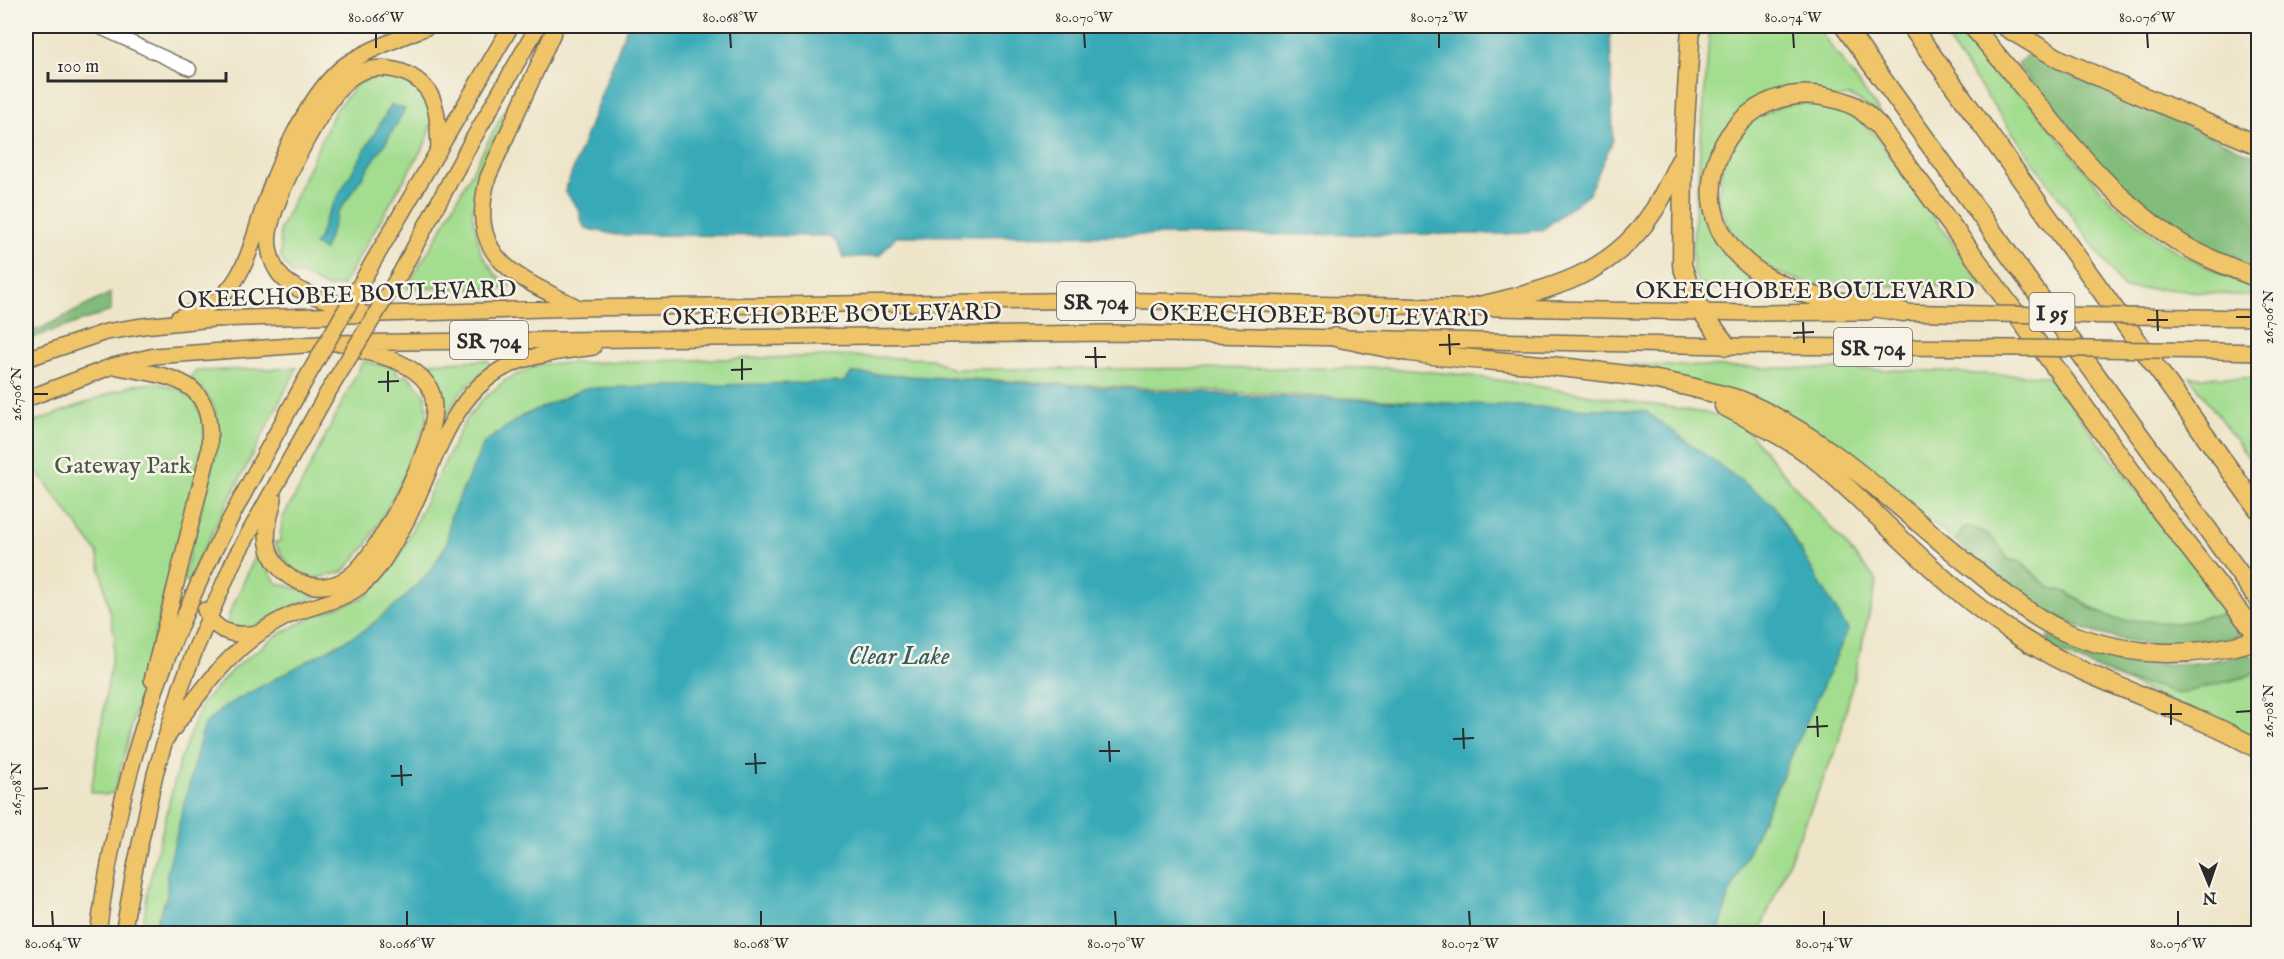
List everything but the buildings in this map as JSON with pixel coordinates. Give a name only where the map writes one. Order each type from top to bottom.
[{"type":"highway","points":[[1691,26],[1683,155],[1682,265],[1702,312],[1727,346]]},
{"type":"highway","name":"I 95","points":[[1844,26],[2259,599]]},
{"type":"highway","name":"I 95","points":[[1911,26],[2259,509]]},
{"type":"highway","points":[[1972,26],[2074,147],[2129,204],[2187,247],[2214,261],[2259,278]]},
{"type":"highway","points":[[2004,26],[2060,58],[2133,92],[2259,145]]},
{"type":"highway","points":[[1335,337],[1411,352],[1620,373],[1688,386],[1738,400],[1789,423],[1841,458],[2004,593],[2072,635],[2113,647],[2149,653],[2195,653],[2231,648],[2259,638],[2151,498],[1878,125],[1859,109],[1838,99],[1797,94],[1765,104],[1737,124],[1725,139],[1716,159],[1711,186],[1714,212],[1723,236],[1741,259],[1772,281],[1793,289],[1903,312]]},
{"type":"highway","points":[[1471,308],[1541,291],[1572,281],[1597,268],[1624,246],[1652,214],[1683,155]]},
{"type":"highway","points":[[1688,386],[1774,431],[1807,453],[1843,483],[1977,607],[2020,638],[2065,663],[2259,748]]},
{"type":"main road","points":[[167,323],[217,300],[235,280],[249,254],[272,181],[307,113],[328,82],[350,61],[429,26]]},
{"type":"main road","points":[[123,933],[134,872],[165,740],[181,687],[208,617],[234,560],[325,397],[400,274],[469,146],[538,26]]},
{"type":"main road","points":[[556,26],[488,177],[483,197],[482,215],[492,250],[504,267],[520,279],[580,308]]},
{"type":"main road","points":[[507,27],[511,49],[508,79]]},
{"type":"main road","points":[[139,736],[182,622],[212,556],[302,386],[439,150],[507,27]]},
{"type":"main road","points":[[370,314],[320,298],[292,285],[278,273],[270,256],[268,235],[294,167],[322,114],[344,84],[361,72],[373,69],[396,70],[408,74],[425,87],[435,108],[439,150]]},
{"type":"main road","name":"OKEECHOBEE BOULEVARD","points":[[26,359],[106,333],[167,323],[213,319],[580,308],[1102,300],[1702,312],[1903,312],[2259,318]]},
{"type":"main road","name":"OKEECHOBEE BOULEVARD","points":[[26,399],[112,366],[176,353],[331,343],[1068,333],[1727,346],[2259,352]]},
{"type":"main road","points":[[165,740],[213,676],[257,633],[310,606],[350,594],[371,576],[386,558],[413,510],[451,423],[468,397],[485,381],[516,362],[542,355],[646,338]]},
{"type":"main road","points":[[277,484],[267,543],[274,561],[293,580],[306,585],[322,586],[338,583],[351,576],[378,541],[421,460],[433,423],[432,395],[428,386],[420,376],[400,362],[331,343]]},
{"type":"main road","points":[[26,369],[48,352]]},
{"type":"main road","points":[[98,933],[109,862],[168,609],[209,451],[210,431],[208,414],[203,403],[184,382],[112,366]]},
{"type":"main road","points":[[198,586],[208,617],[220,630],[238,635],[257,633]]},
{"type":"street","points":[[96,26],[190,69]]},
{"type":"green space","points":[[1710,26],[1816,26],[1882,115],[1850,96],[1745,111],[1706,202],[1767,285],[1765,288],[1701,289],[1693,270],[1693,239]]},
{"type":"green space","points":[[1937,26],[1967,26],[2117,206],[2165,244],[2187,257],[2234,280],[2238,277],[2258,285],[2258,297],[2166,289],[2124,289]]},
{"type":"green space","points":[[2030,52],[2074,76],[2258,157],[2258,271],[2213,253],[2155,217],[2101,165],[2017,65]]},
{"type":"green space","points":[[533,58],[481,174],[472,212],[481,253],[496,275],[510,285],[506,289],[406,288],[437,237]]},
{"type":"green space","points":[[376,77],[406,82],[421,93],[430,110],[430,127],[425,144],[342,286],[326,287],[299,273],[293,276],[281,258],[280,230],[335,111],[358,83]]},
{"type":"green space","points":[[1789,102],[1827,105],[1847,112],[1866,125],[1984,287],[1812,285],[1761,267],[1733,239],[1718,200],[1723,158],[1750,121]]},
{"type":"green space","points":[[111,293],[111,311],[26,340],[26,330],[38,330]]},
{"type":"green space","points":[[842,356],[932,359],[952,369],[1387,368],[1466,375],[1736,418],[1877,581],[1838,744],[1759,933],[1719,933],[1728,897],[1645,411],[852,373],[845,382],[450,518],[447,543],[432,569],[405,597],[365,630],[225,706],[204,725],[167,873],[167,896],[152,933],[142,934],[148,888],[179,763],[202,703],[233,669],[276,636],[314,616],[367,596],[399,556],[465,421],[483,399],[506,380],[540,364]]},
{"type":"green space","points":[[488,360],[491,367],[462,392],[442,426],[440,396],[421,366],[426,363]]},
{"type":"green space","points":[[363,361],[397,368],[397,374],[405,377],[407,374],[426,396],[427,419],[405,475],[366,546],[343,572],[313,579],[291,569],[274,543],[280,541],[282,519]]},
{"type":"green space","points":[[1630,365],[1942,371],[2048,376],[2235,618],[2227,615],[2206,616],[2175,623],[2127,621],[2107,616],[2066,592],[2050,588],[2032,571],[2020,562],[2007,559],[1969,527],[1963,529],[1955,541],[1834,446],[1628,367]]},
{"type":"green space","points":[[297,368],[187,582],[183,579],[211,467],[217,424],[211,401],[189,378],[196,371]]},
{"type":"green space","points":[[2190,377],[2258,378],[2258,471]]},
{"type":"green space","name":"Gateway Park","points":[[156,383],[179,389],[195,402],[205,423],[203,446],[115,792],[105,795],[91,792],[115,637],[97,552],[40,475],[26,465],[26,425],[133,385]]},
{"type":"green space","points":[[1969,527],[1986,534],[1997,543],[2007,559],[2020,562],[2050,588],[2066,592],[2092,609],[2115,619],[2175,623],[2206,616],[2228,615],[2235,618],[2247,634],[2191,644],[2163,644],[2135,642],[2081,628],[2030,602],[2001,581],[1955,541],[1963,529]]},
{"type":"green space","points":[[259,548],[268,571],[277,583],[320,595],[276,614],[255,627],[234,627],[227,624],[230,612]]},
{"type":"green space","points":[[2048,636],[2123,660],[2171,664],[2196,663],[2249,653],[2258,666],[2254,672],[2245,677],[2181,693],[2171,693],[2163,688],[2125,681],[2048,647]]},
{"type":"green space","points":[[2258,669],[2258,743],[2125,681],[2163,688],[2171,693],[2181,693],[2245,677]]},
{"type":"water","points":[[627,26],[1610,26],[1613,140],[1589,193],[1542,230],[1506,234],[896,236],[879,256],[843,258],[838,244],[829,236],[617,235],[584,228],[578,209],[565,191]]},
{"type":"water","points":[[391,105],[405,109],[388,139],[339,211],[324,250],[314,245],[319,238],[326,217]]},
{"type":"water","name":"Clear Lake","points":[[852,373],[1251,396],[1645,411],[1773,504],[1848,630],[1728,897],[1719,933],[152,933],[167,896],[167,873],[204,725],[225,706],[365,630],[405,597],[432,569],[447,543],[450,518],[484,443],[522,416],[586,388],[844,382]]},
{"type":"waterway","points":[[2244,26],[2258,33]]}]
